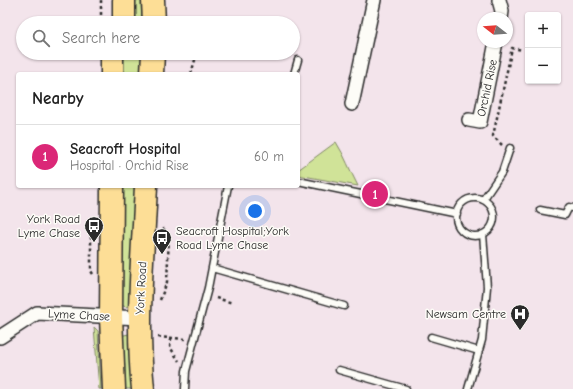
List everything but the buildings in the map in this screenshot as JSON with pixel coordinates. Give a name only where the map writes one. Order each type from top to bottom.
[{"type":"highway","points":[[111,0],[112,16]]},
{"type":"highway","points":[[124,0],[124,16]]},
{"type":"highway","points":[[153,0],[154,16]]},
{"type":"highway","points":[[152,72],[153,60]]},
{"type":"highway","points":[[112,188],[111,317],[114,389]]},
{"type":"highway","name":"York Road","points":[[143,389],[141,371],[140,318],[146,188]]},
{"type":"street","points":[[352,104],[374,0]]},
{"type":"street","points":[[499,0],[502,12]]},
{"type":"street","name":"Orchid Rise","points":[[469,120],[480,122],[495,48]]},
{"type":"street","name":"Lyme Chase","points":[[0,337],[37,313],[140,318]]},
{"type":"lane","points":[[295,72],[298,60]]},
{"type":"lane","points":[[483,200],[502,172],[510,150]]},
{"type":"lane","points":[[300,181],[457,214]]},
{"type":"lane","points":[[185,389],[186,371],[206,295],[228,188]]},
{"type":"lane","points":[[470,198],[477,198],[483,200],[492,208],[494,220],[489,230],[483,234],[478,236],[471,235],[465,233],[460,228],[457,221],[457,214],[459,207],[464,202],[470,198]]},
{"type":"lane","points":[[540,210],[565,216],[569,207],[573,208]]},
{"type":"lane","points":[[468,389],[482,340],[487,288],[483,234]]},
{"type":"lane","points":[[212,268],[344,306]]},
{"type":"lane","points":[[431,337],[479,351]]},
{"type":"lane","points":[[339,370],[406,389]]},
{"type":"path","points":[[101,0],[101,16]]},
{"type":"path","points":[[510,150],[493,136],[512,48],[523,50]]},
{"type":"path","points":[[192,72],[195,60]]},
{"type":"path","points":[[159,224],[169,236],[167,282],[160,298],[160,304]]},
{"type":"path","points":[[91,236],[91,272]]},
{"type":"path","points":[[206,295],[233,303]]},
{"type":"path","points":[[158,343],[159,330]]},
{"type":"path","points":[[158,337],[177,338]]},
{"type":"path","points":[[171,338],[170,347],[186,371]]},
{"type":"green space","points":[[129,0],[141,0],[142,16],[130,16]]},
{"type":"green space","points":[[123,60],[142,60],[142,72],[122,72]]},
{"type":"green space","points":[[336,142],[358,186],[300,175],[300,169]]},
{"type":"green space","points":[[120,188],[138,188],[130,305],[126,307],[121,305]]},
{"type":"green space","points":[[94,327],[98,331],[101,389],[99,389]]},
{"type":"green space","points":[[130,334],[133,389],[123,389],[120,344],[124,335]]},
{"type":"place","name":"Seacroft Hospital","points":[[375,194]]},
{"type":"place","name":"York Road Lyme Chase","points":[[94,243]]},
{"type":"place","name":"Seacroft Hospital;York Road Lyme Chase","points":[[162,255]]},
{"type":"place","name":"Newsam Centre","points":[[520,331]]}]
